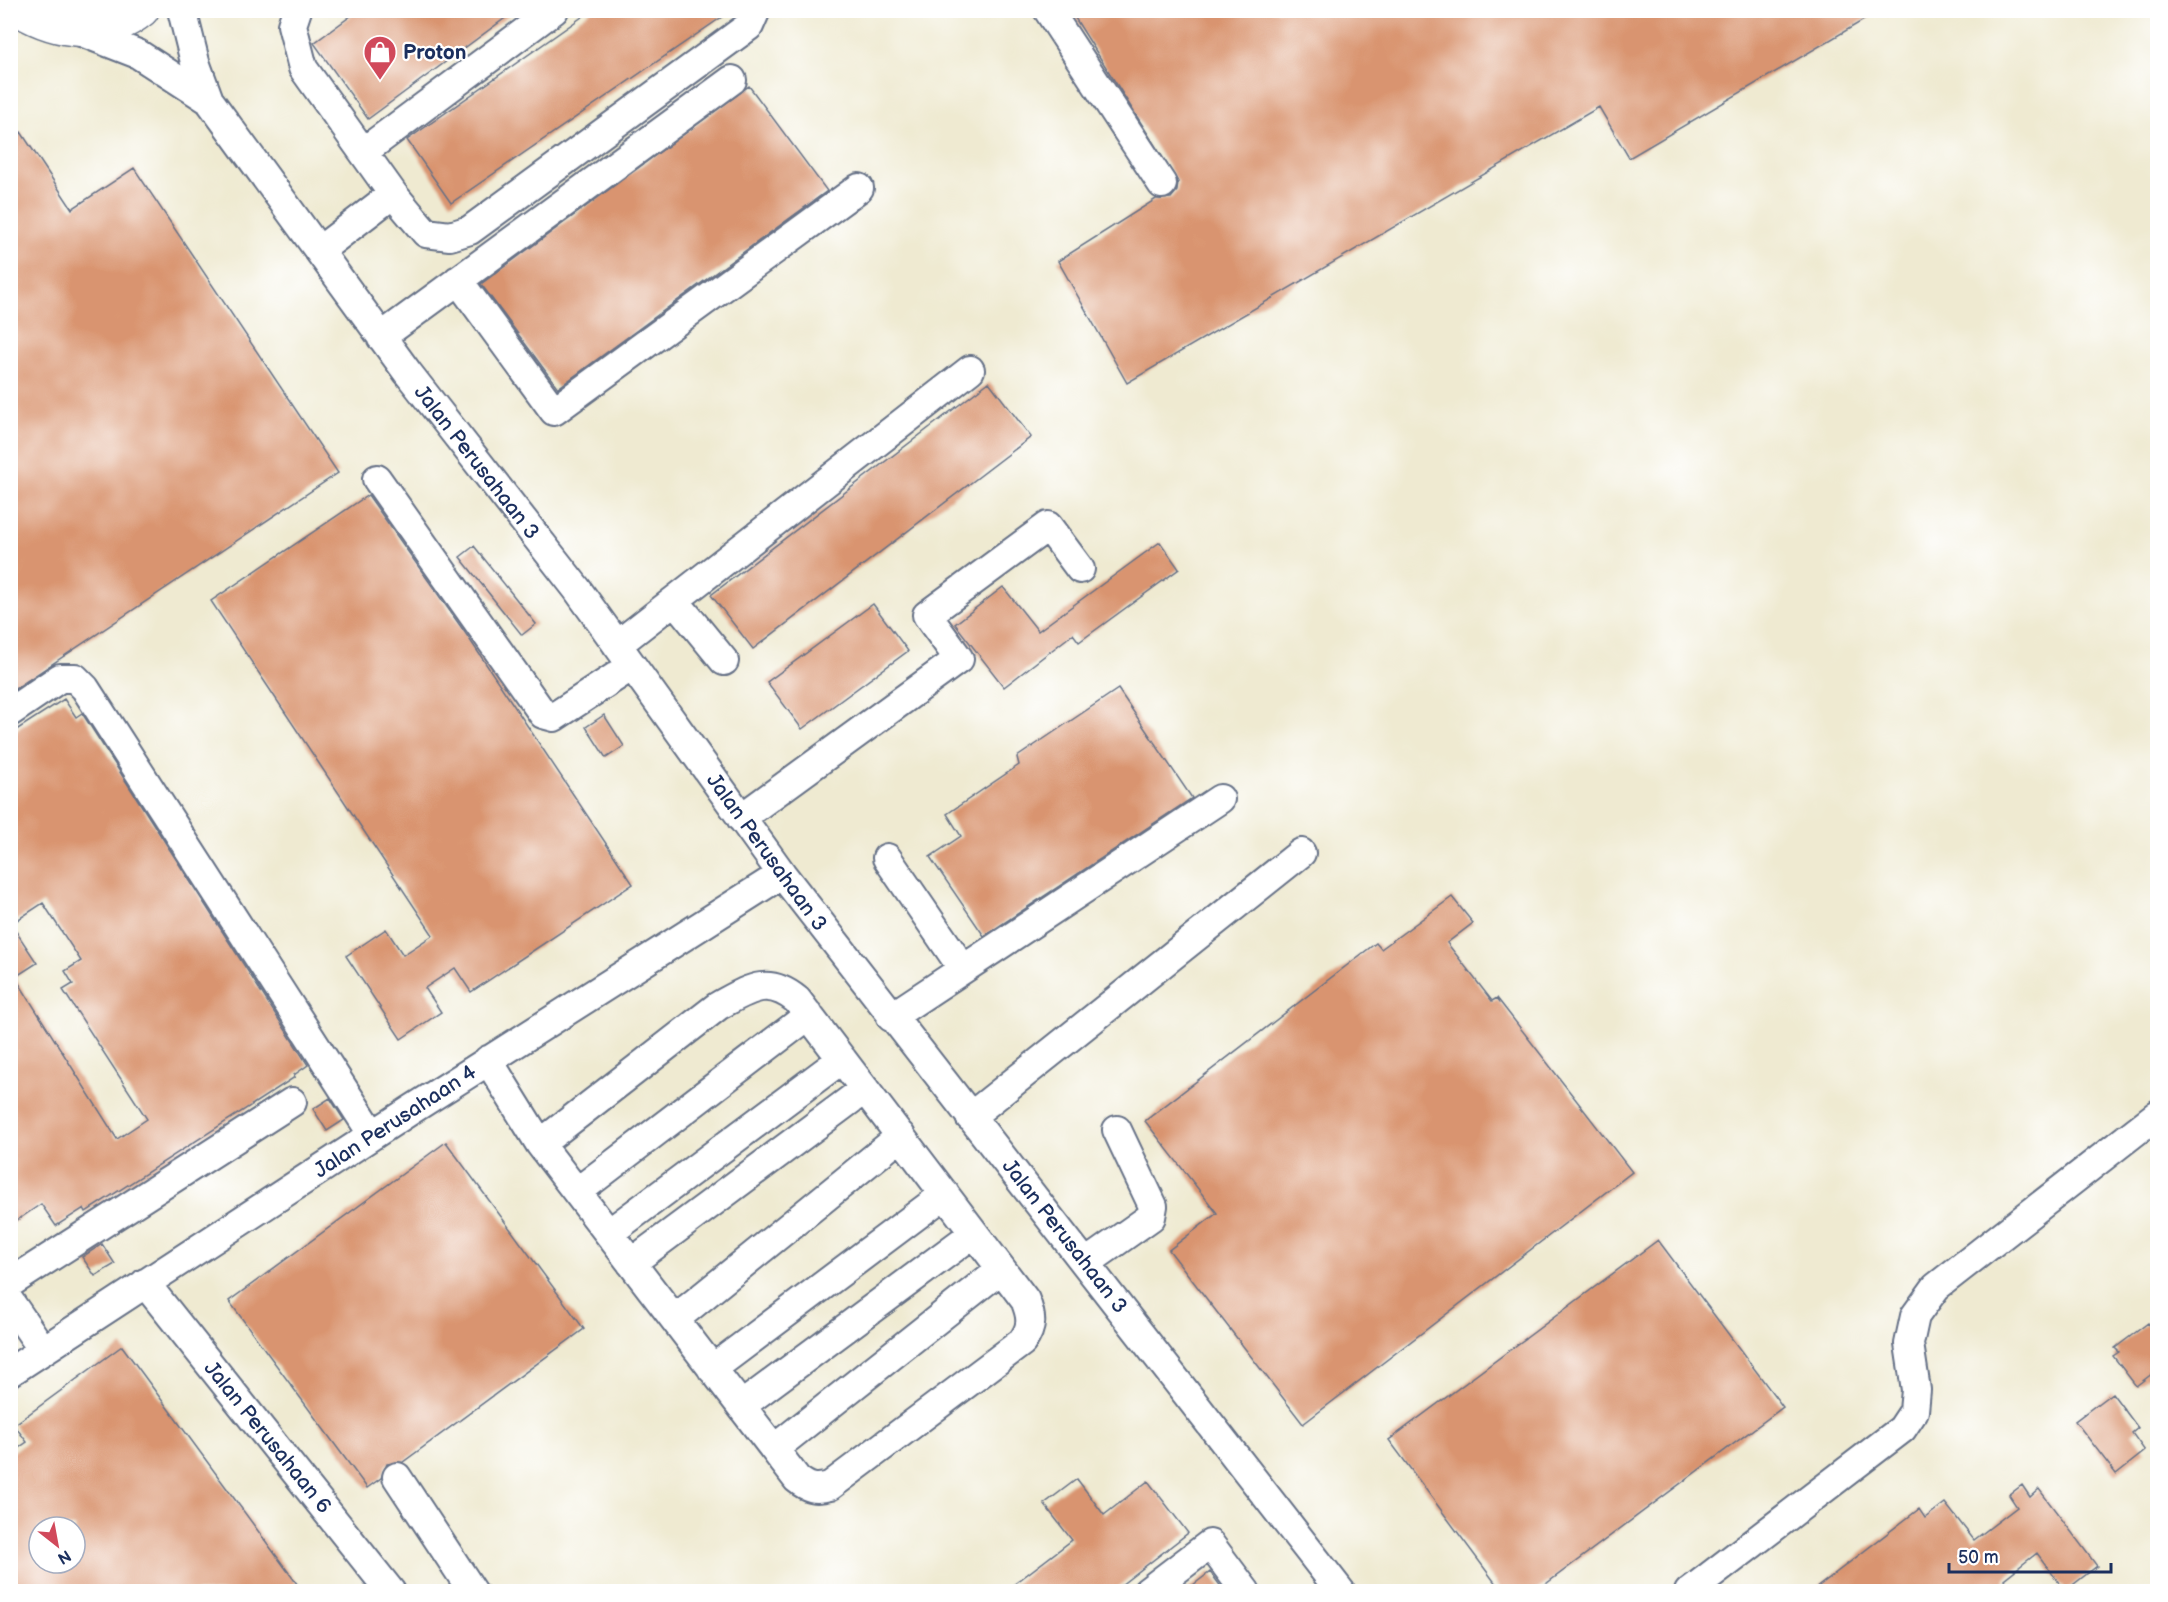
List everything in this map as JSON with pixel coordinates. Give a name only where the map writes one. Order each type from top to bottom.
[{"type":"main road","points":[[24,19],[79,31],[109,27],[142,10]]},
{"type":"street","points":[[182,10],[195,63],[209,100]]},
{"type":"street","points":[[297,10],[292,25],[303,68],[393,194],[426,232],[450,236],[470,230],[749,26],[756,10]]},
{"type":"street","points":[[363,152],[554,10]]},
{"type":"street","points":[[1048,10],[1162,183]]},
{"type":"street","points":[[79,31],[138,54],[209,100]]},
{"type":"street","points":[[381,337],[732,80]]},
{"type":"street","name":"Jalan Perusahaan 3","points":[[209,100],[381,337],[625,656],[782,874],[891,1017],[1086,1263],[1341,1592]]},
{"type":"street","points":[[458,280],[554,411],[859,188]]},
{"type":"street","points":[[320,250],[393,194]]},
{"type":"street","points":[[377,479],[543,714],[554,717],[625,656],[675,601],[970,370]]},
{"type":"street","points":[[741,818],[959,659],[927,615],[1048,526],[1080,569]]},
{"type":"street","points":[[675,601],[724,661]]},
{"type":"street","points":[[10,712],[60,678],[75,678],[85,688],[373,1135]]},
{"type":"street","points":[[891,1017],[1220,799]]},
{"type":"street","points":[[970,1117],[1300,853]]},
{"type":"street","points":[[887,858],[963,969]]},
{"type":"street","name":"Jalan Perusahaan 4","points":[[10,1372],[488,1060],[782,874]]},
{"type":"street","points":[[488,1060],[540,1144],[797,1479],[807,1487],[818,1489],[830,1486],[1022,1342],[1029,1332],[1032,1318],[1025,1300],[809,1015],[784,989],[764,985],[743,992],[718,1006],[540,1144]]},
{"type":"street","points":[[577,1192],[809,1015]]},
{"type":"street","points":[[609,1233],[842,1059]]},
{"type":"street","points":[[631,1263],[866,1089]]},
{"type":"street","points":[[10,1283],[292,1102]]},
{"type":"street","points":[[1689,1592],[1902,1429],[1914,1411],[1916,1390],[1909,1344],[1915,1316],[1936,1287],[2157,1114]]},
{"type":"street","points":[[1086,1263],[1151,1217],[1153,1206],[1117,1130]]},
{"type":"street","points":[[675,1319],[901,1136]]},
{"type":"street","points":[[712,1369],[945,1194]]},
{"type":"street","points":[[741,1406],[974,1233]]},
{"type":"street","points":[[774,1449],[1001,1269]]},
{"type":"street","name":"Jalan Perusahaan 6","points":[[145,1283],[391,1592]]},
{"type":"street","points":[[10,1302],[43,1350]]},
{"type":"street","points":[[397,1477],[473,1592]]},
{"type":"street","points":[[1147,1592],[1210,1544],[1246,1592]]},
{"type":"building","name":"Proton","points":[[359,10],[516,10],[368,119],[314,43]]},
{"type":"building","points":[[592,10],[732,10],[451,203],[407,140]]},
{"type":"building","points":[[1070,10],[1881,10],[1629,158],[1599,107],[1127,383],[1058,261],[1156,199],[1171,198],[1177,191],[1178,182]]},
{"type":"building","points":[[749,86],[827,191],[558,388],[481,284]]},
{"type":"building","points":[[21,132],[72,209],[134,168],[338,473],[10,692],[10,139]]},
{"type":"building","points":[[989,382],[1031,437],[753,649],[711,595]]},
{"type":"building","points":[[368,495],[466,634],[633,884],[471,992],[455,968],[425,988],[441,1012],[401,1039],[346,956],[386,929],[403,955],[433,935],[211,601]]},
{"type":"building","points":[[1160,542],[1179,569],[1079,642],[1073,634],[1004,687],[955,624],[1003,587],[1038,631]]},
{"type":"building","points":[[474,546],[536,624],[522,635],[460,557]]},
{"type":"building","points":[[873,604],[908,651],[802,729],[767,682]]},
{"type":"building","points":[[1118,689],[1192,798],[984,936],[930,857],[961,836],[947,814],[1019,765],[1017,757]]},
{"type":"building","points":[[64,699],[76,717],[82,713],[308,1065],[294,1075],[295,1077],[86,1212],[84,1208],[56,1226],[41,1204],[10,1225],[10,734]],"holes":[[[43,903],[81,961],[65,971],[73,984],[63,990],[147,1119],[117,1139],[15,977],[37,963],[11,924]]]},
{"type":"building","points":[[604,715],[624,746],[606,758],[586,727]]},
{"type":"building","points":[[1452,897],[1473,923],[1447,943],[1492,1001],[1497,998],[1632,1172],[1303,1424],[1169,1250],[1217,1213],[1145,1121],[1376,943],[1381,949]]},
{"type":"building","points":[[330,1098],[344,1120],[327,1131],[313,1109]]},
{"type":"building","points":[[446,1142],[584,1329],[403,1462],[387,1464],[381,1478],[367,1488],[229,1301]]},
{"type":"building","points":[[1658,1240],[1783,1407],[1535,1592],[1502,1592],[1389,1440]]},
{"type":"building","points":[[102,1244],[115,1264],[95,1276],[82,1257]]},
{"type":"building","points":[[2148,1323],[2157,1335],[2157,1370],[2136,1386],[2113,1356],[2119,1352],[2115,1348]]},
{"type":"building","points":[[122,1346],[303,1592],[10,1592],[10,1454],[27,1442],[14,1425]]},
{"type":"building","points":[[2112,1393],[2138,1428],[2132,1433],[2145,1451],[2116,1474],[2075,1421]]},
{"type":"building","points":[[1077,1479],[1104,1515],[1148,1481],[1188,1533],[1112,1592],[1004,1592],[1072,1540],[1044,1504]]},
{"type":"building","points":[[2022,1485],[2030,1497],[2039,1489],[2097,1566],[2065,1591],[2037,1553],[2004,1579],[2013,1592],[1811,1592],[1919,1509],[1925,1518],[1945,1503],[1974,1540],[2017,1507],[2009,1495]]},
{"type":"building","points":[[1210,1572],[1225,1592],[1184,1592]]},
{"type":"place","name":"Proton","points":[[380,81]]}]
